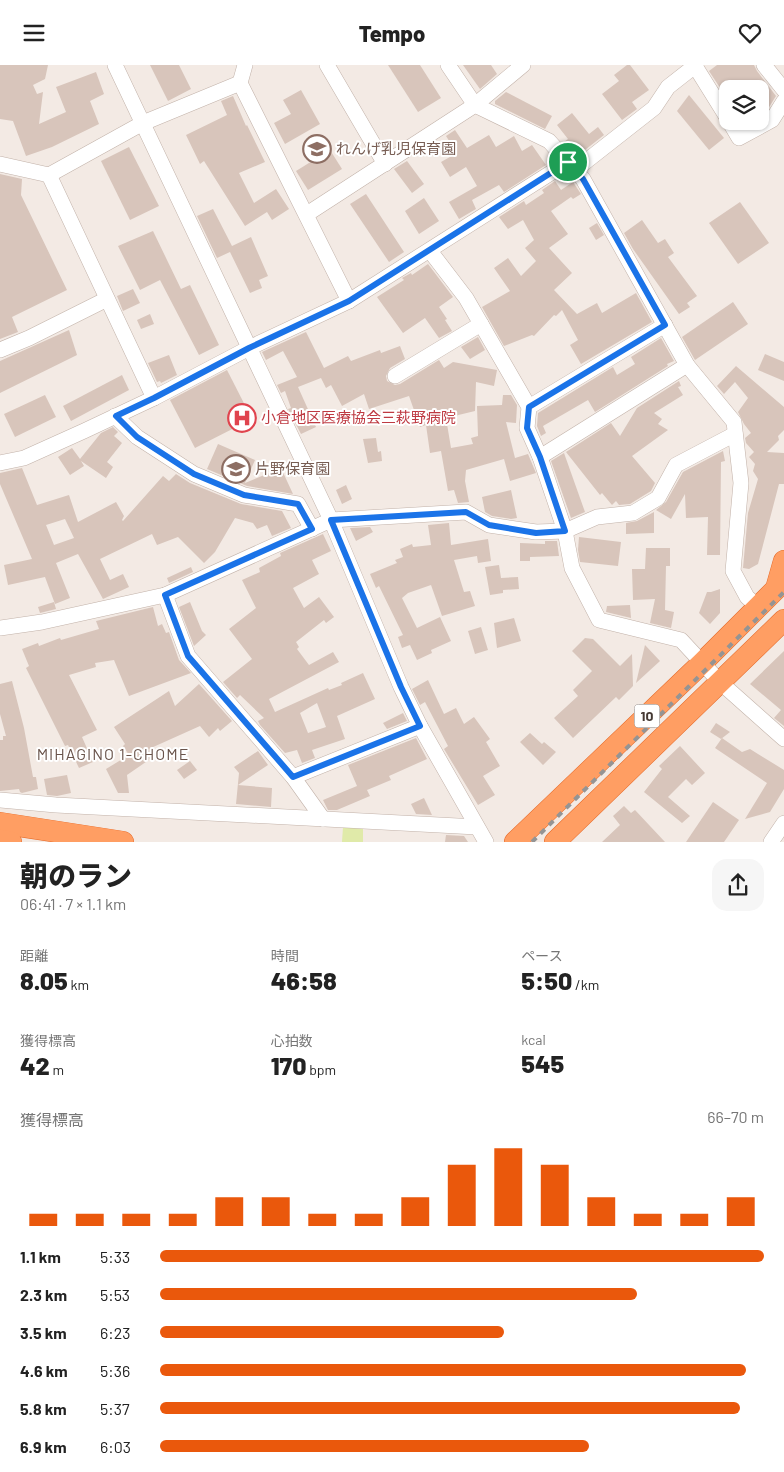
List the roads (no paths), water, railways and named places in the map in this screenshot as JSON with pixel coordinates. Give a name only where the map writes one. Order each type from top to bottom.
[{"type":"highway","name":"10","points":[[515,842],[758,607],[782,588],[784,561]]},
{"type":"highway","name":"10","points":[[555,842],[784,620]]},
{"type":"highway","points":[[0,823],[123,842]]},
{"type":"highway","points":[[0,840],[11,842]]},
{"type":"street","points":[[115,65],[331,520],[401,687],[420,726],[486,842]]},
{"type":"street","points":[[245,65],[240,83],[349,301]]},
{"type":"street","points":[[327,65],[385,164]]},
{"type":"street","points":[[448,65],[475,105],[549,141],[583,179],[687,365],[734,422],[741,483],[733,571],[747,597],[758,607]]},
{"type":"street","points":[[307,214],[475,105],[523,65]]},
{"type":"street","points":[[764,65],[784,91]]},
{"type":"street","points":[[0,463],[24,458],[116,416],[249,348],[349,301],[572,166],[654,108],[668,87],[696,66],[719,105]]},
{"type":"street","points":[[0,164],[49,175],[143,123],[240,83]]},
{"type":"street","points":[[769,122],[784,101]]},
{"type":"street","points":[[735,130],[740,138],[754,130]]},
{"type":"street","points":[[49,175],[154,398]]},
{"type":"street","points":[[430,251],[466,298],[529,407],[527,428],[540,457],[565,531],[572,567],[599,620],[681,640],[721,683],[784,739]]},
{"type":"street","points":[[0,350],[29,338],[107,299]]},
{"type":"street","points":[[395,376],[481,324]]},
{"type":"street","points":[[529,407],[665,325]]},
{"type":"street","points":[[540,457],[687,365]]},
{"type":"street","points":[[116,416],[137,437],[194,474],[244,495],[298,504],[312,529]]},
{"type":"street","points":[[0,629],[42,622],[165,595],[331,520],[466,512],[489,525],[536,533],[565,531],[597,517],[633,513],[658,498],[676,465],[735,434]]},
{"type":"street","points":[[165,595],[188,656],[293,777],[323,819]]},
{"type":"street","points":[[293,777],[420,726]]},
{"type":"street","points":[[0,800],[56,805],[476,827]]},
{"type":"street","points":[[771,842],[784,823]]},
{"type":"railway","points":[[532,842],[784,592]]},
{"type":"place","name":"れんげ乳児保育園","points":[[317,149]]},
{"type":"place","name":"小倉地区医療協会三萩野病院","points":[[242,418]]},
{"type":"place","name":"片野保育園","points":[[236,469]]},
{"type":"district","name":"MIHAGINO 1-CHOME","points":[[113,754]]}]
